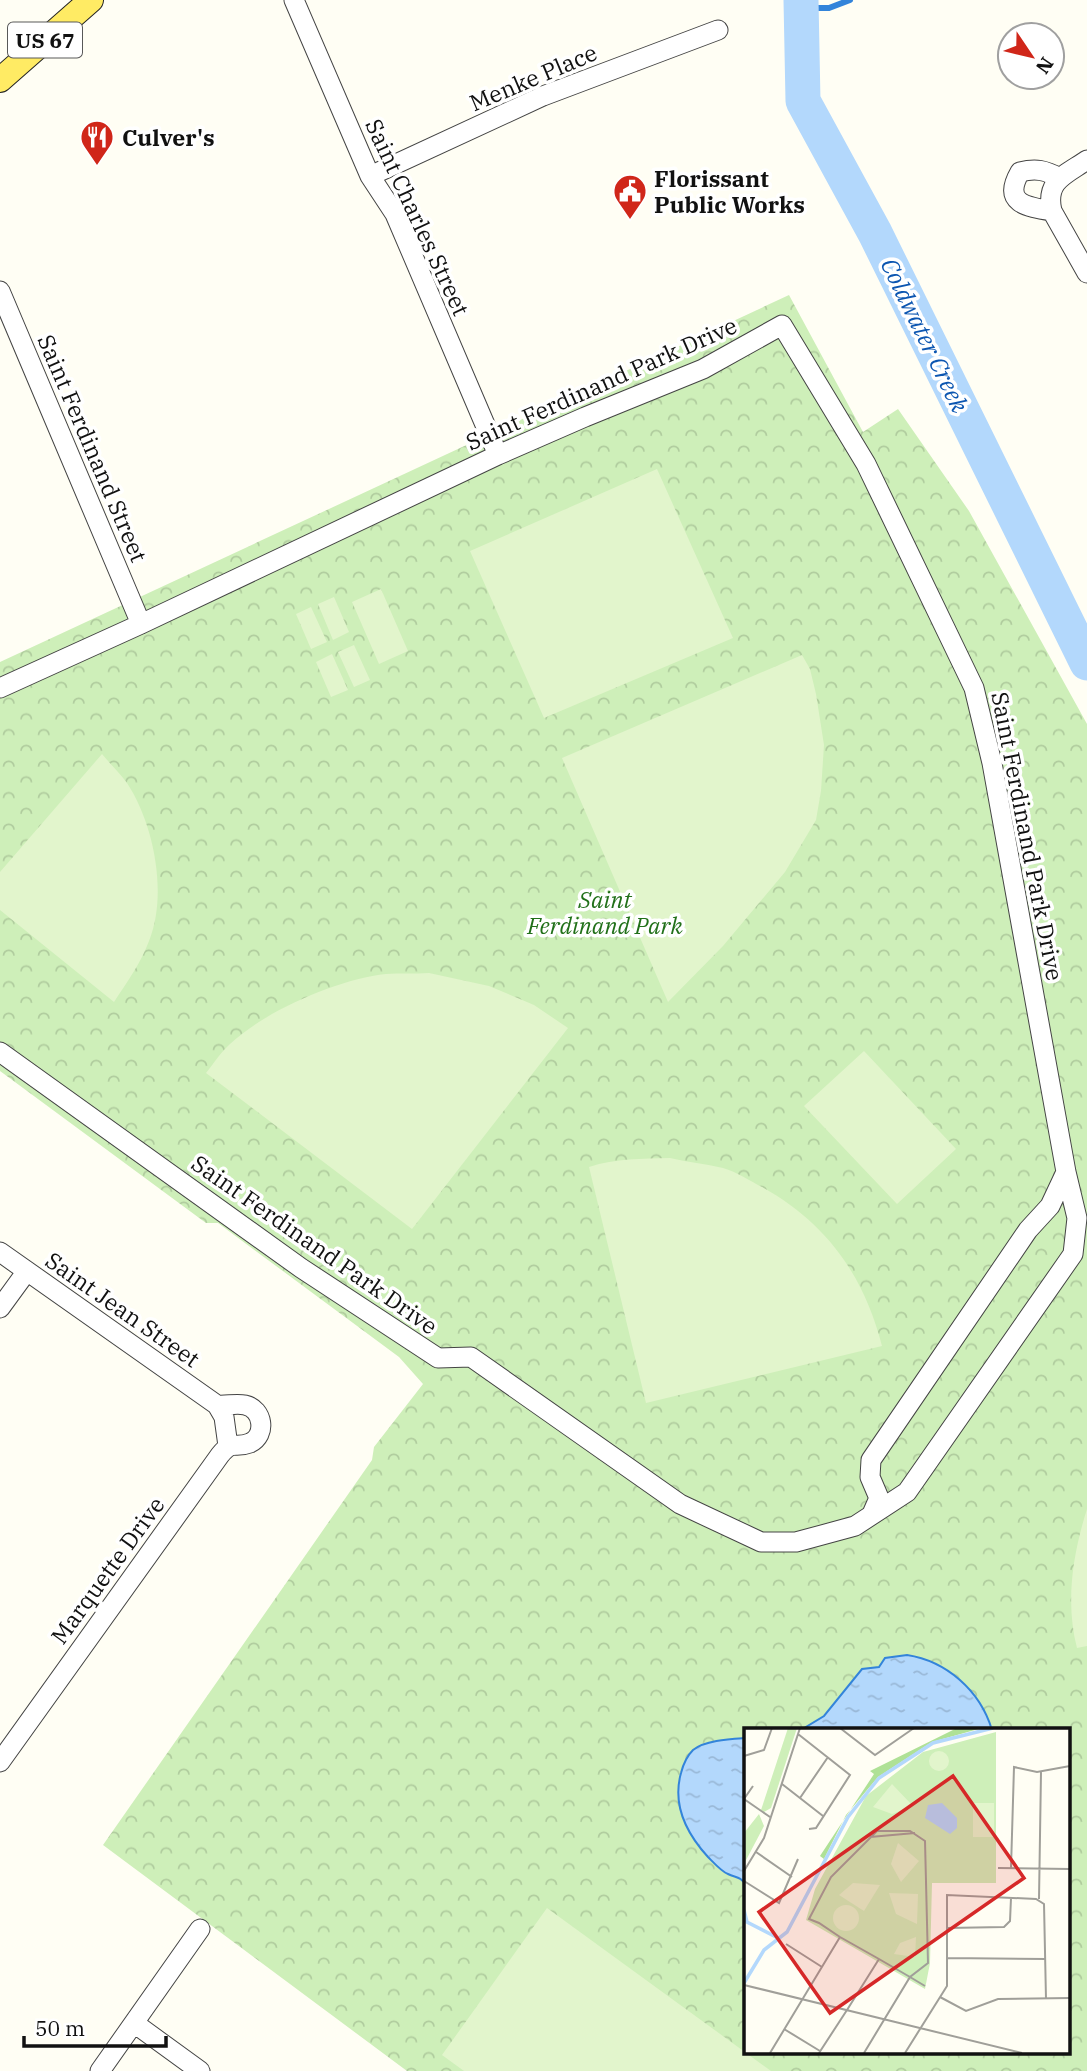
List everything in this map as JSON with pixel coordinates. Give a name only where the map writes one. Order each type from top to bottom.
[{"type":"main road","name":"US 67","points":[[0,80],[91,0]]},
{"type":"street","name":"Saint Charles Street","points":[[294,0],[370,176],[395,214],[498,455]]},
{"type":"street","name":"Menke Place","points":[[370,176],[543,96],[718,30]]},
{"type":"street","points":[[1087,160],[1055,184],[1050,201],[1052,211],[1087,273]]},
{"type":"street","points":[[1052,211],[1022,205],[1014,197],[1012,185],[1020,172],[1033,169],[1045,170],[1055,184]]},
{"type":"street","name":"Saint Ferdinand Street","points":[[0,291],[141,624]]},
{"type":"street","name":"Saint Ferdinand Park Drive","points":[[0,688],[498,455],[703,369],[782,325],[857,447],[974,688],[992,763],[1066,1172],[1077,1218],[1073,1254],[907,1492],[855,1526],[796,1542],[761,1542],[680,1504],[471,1357],[438,1358],[301,1268],[0,1052]]},
{"type":"street","points":[[872,1514],[879,1498],[870,1477],[871,1460],[1028,1230],[1050,1206],[1066,1172]]},
{"type":"street","name":"Saint Jean Street","points":[[0,1252],[217,1405]]},
{"type":"street","points":[[0,1308],[27,1271]]},
{"type":"street","points":[[217,1405],[247,1405],[257,1411],[262,1422],[260,1435],[251,1442],[228,1446],[224,1417],[217,1405]]},
{"type":"street","name":"Marquette Drive","points":[[0,1762],[228,1446]]},
{"type":"street","points":[[100,2071],[200,1929]]},
{"type":"street","points":[[134,2023],[200,2071]]},
{"type":"green space","name":"Saint Ferdinand Park","points":[[789,295],[863,432],[898,409],[969,511],[1087,724],[1087,2071],[407,2071],[103,1845],[372,1460],[374,1447],[423,1384],[399,1357],[218,1223],[206,1223],[0,1071],[0,662]]},
{"type":"green space","points":[[657,469],[733,638],[544,718],[470,551]]},
{"type":"green space","points":[[381,589],[408,651],[379,664],[352,602]]},
{"type":"green space","points":[[334,597],[349,632],[333,640],[318,604]]},
{"type":"green space","points":[[311,607],[327,642],[311,649],[296,614]]},
{"type":"green space","points":[[354,645],[370,680],[354,687],[338,652]]},
{"type":"green space","points":[[332,654],[348,690],[331,697],[316,662]]},
{"type":"green space","points":[[802,655],[810,669],[824,745],[816,820],[785,872],[723,946],[668,1002],[562,758]]},
{"type":"green space","points":[[102,754],[124,779],[144,818],[151,839],[158,881],[155,922],[149,941],[138,965],[114,1002],[0,910],[0,872]]},
{"type":"green space","points":[[429,973],[489,986],[534,1005],[568,1028],[412,1229],[206,1073],[227,1047],[245,1032],[303,998],[367,977]]},
{"type":"green space","points":[[864,1051],[956,1149],[897,1204],[804,1106]]},
{"type":"green space","points":[[670,1158],[733,1172],[785,1201],[806,1217],[840,1254],[853,1274],[865,1297],[882,1346],[646,1403],[589,1167],[619,1160]]},
{"type":"green space","points":[[1087,1509],[1087,1646],[1077,1648],[1073,1631],[1072,1578]]},
{"type":"green space","points":[[547,1908],[744,2051],[744,2054],[771,2071],[464,2071],[442,2055]]},
{"type":"water","points":[[907,1655],[921,1658],[948,1671],[970,1690],[987,1716],[991,1728],[804,1728],[824,1716],[862,1669],[879,1667],[885,1658]]},
{"type":"water","points":[[744,1738],[744,1883],[720,1869],[700,1848],[683,1818],[678,1796],[682,1770],[693,1750],[711,1742]]},
{"type":"waterway","name":"Coldwater Creek","points":[[801,0],[803,101],[875,233],[1087,663]]},
{"type":"waterway","points":[[800,8],[829,8],[850,0]]},
{"type":"place","name":"Culver's","points":[[97,167]]},
{"type":"place","name":"Florissant Public Works","points":[[630,221]]}]
